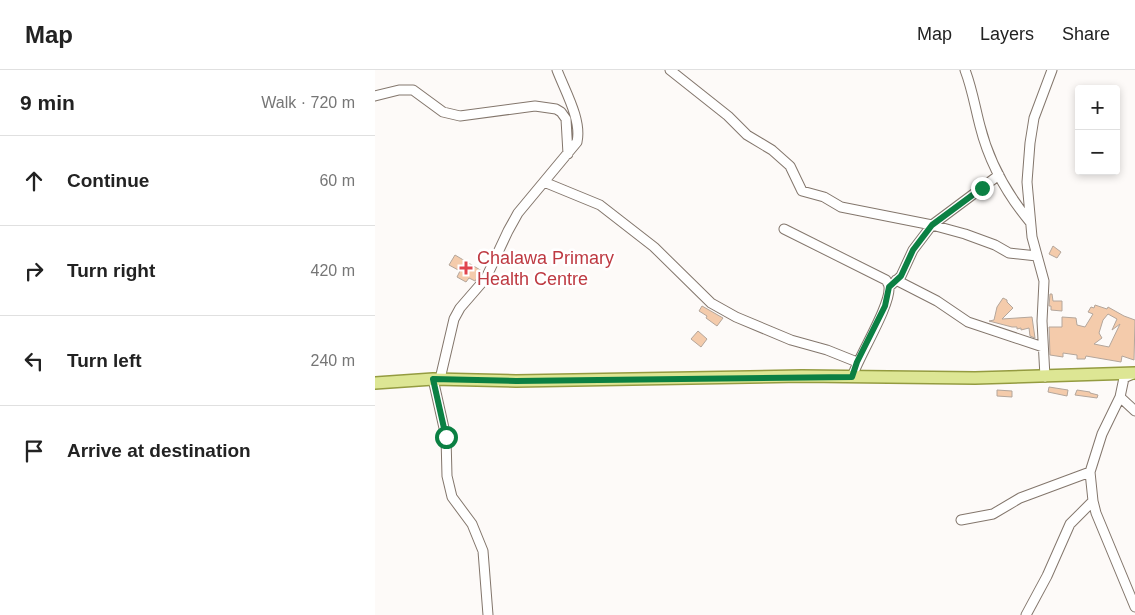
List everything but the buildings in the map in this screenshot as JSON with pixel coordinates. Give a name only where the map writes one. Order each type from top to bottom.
[{"type":"main road","points":[[375,383],[437,379],[516,381],[1045,377],[1135,373]]},
{"type":"street","points":[[488,615],[483,552],[472,524],[452,497],[447,476],[446,437],[437,379],[454,319],[460,308],[487,278],[515,219],[577,142],[579,128],[557,70]]},
{"type":"street","points":[[670,70],[728,116],[747,135],[772,150],[789,166],[802,191],[824,197],[841,207],[932,225],[965,234],[995,245],[1009,253],[1037,256]]},
{"type":"street","points":[[965,70],[981,128],[999,175],[1011,199],[1030,222]]},
{"type":"street","points":[[1045,377],[1042,321],[1044,281],[1030,222],[1027,182],[1030,143],[1037,107],[1052,70]]},
{"type":"street","points":[[375,96],[399,90],[413,90],[443,112],[461,116],[535,106],[556,109],[566,119],[568,154]]},
{"type":"street","points":[[852,377],[857,362],[885,306],[889,287],[901,276],[913,250],[932,225],[999,175]]},
{"type":"street","points":[[544,182],[600,205],[654,248],[711,303],[791,340],[827,350],[857,362]]},
{"type":"street","points":[[784,229],[877,274],[886,280],[889,287]]},
{"type":"street","points":[[896,280],[937,301],[969,322],[1043,347]]},
{"type":"street","points":[[1135,373],[1124,378],[1120,397],[1102,434],[1090,472],[1096,513],[1135,607]]},
{"type":"street","points":[[1120,397],[1135,411]]},
{"type":"street","points":[[961,520],[993,514],[1020,498],[1090,472]]},
{"type":"street","points":[[1026,615],[1047,576],[1070,524],[1093,501]]},
{"type":"place","name":"Chalawa Primary Health Centre","points":[[466,268]]},
{"type":"route","points":[[446,437],[433,379],[516,381],[802,376],[852,377],[857,362],[885,306],[889,287],[901,276],[913,250],[932,225],[982,188]]}]
